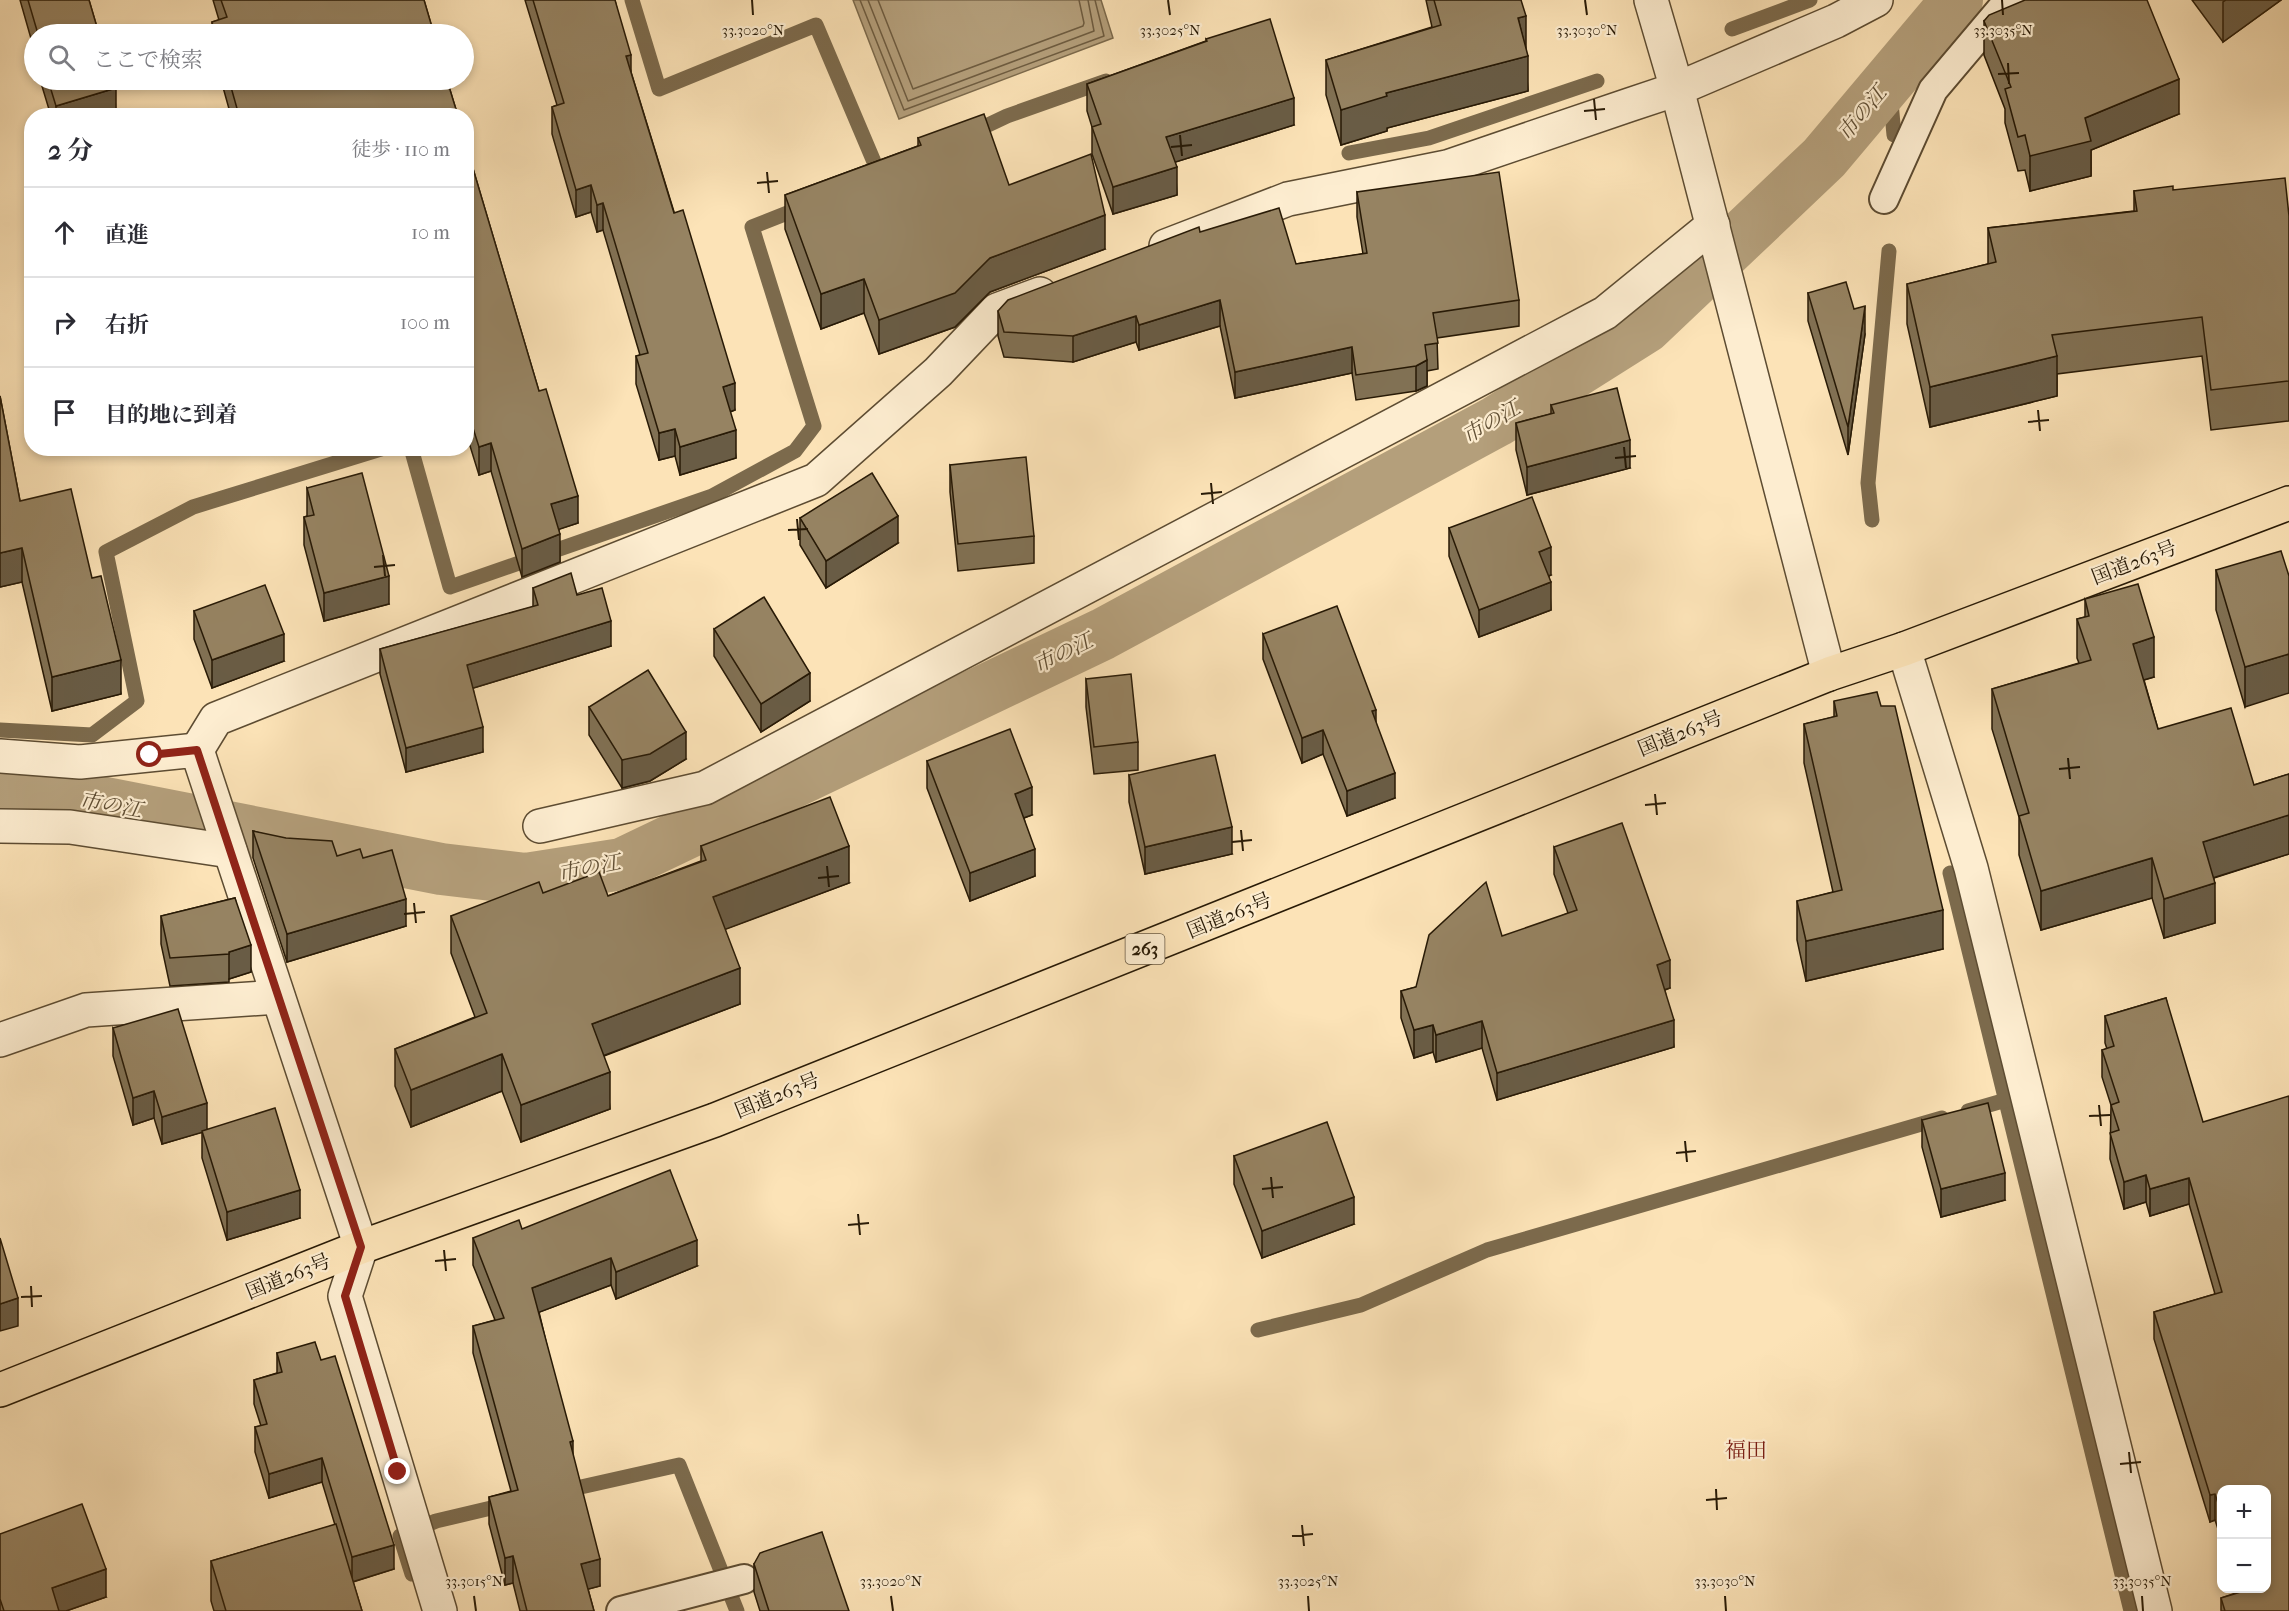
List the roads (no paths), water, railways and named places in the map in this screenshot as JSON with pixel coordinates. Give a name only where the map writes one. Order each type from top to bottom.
[{"type":"highway","name":"国道263号","points":[[0,1390],[361,1247],[715,1120],[1828,675],[1904,649],[2289,503]]},
{"type":"street","points":[[1651,0],[1713,225],[1828,675]]},
{"type":"street","points":[[1143,255],[1288,199],[1447,168],[1677,88],[1836,21],[1876,0]]},
{"type":"street","points":[[540,826],[705,788],[1605,313],[1713,225]]},
{"type":"street","points":[[440,1611],[345,1296],[361,1247],[197,750],[216,719],[816,480],[938,372],[997,310],[1064,285]]},
{"type":"street","points":[[1904,649],[1971,868],[2155,1611]]},
{"type":"street","points":[[0,756],[80,762],[197,750]]},
{"type":"street","points":[[0,826],[70,827],[230,851]]},
{"type":"street","points":[[0,1040],[86,1010],[278,997]]},
{"type":"lane","points":[[1884,199],[1933,90],[2009,0]]},
{"type":"lane","points":[[621,1611],[744,1579]]},
{"type":"water","points":[[853,0],[1101,0],[1113,38],[899,119]]},
{"type":"waterway","points":[[632,0],[659,89],[816,25],[880,176]]},
{"type":"waterway","points":[[1732,29],[1810,0]]},
{"type":"waterway","name":"市の江","points":[[0,794],[80,798],[441,869],[526,879],[622,864],[1103,634],[1497,421],[1646,327],[1824,158],[1957,0]]},
{"type":"waterway","points":[[969,134],[1007,116],[1106,81]]},
{"type":"waterway","points":[[1349,153],[1429,138],[1597,81]]},
{"type":"waterway","points":[[1889,81],[1894,135]]},
{"type":"waterway","points":[[413,456],[450,587],[712,496],[795,451],[814,426],[752,227],[805,206]]},
{"type":"waterway","points":[[1872,520],[1868,483],[1889,251]]},
{"type":"waterway","points":[[0,730],[92,735],[137,701],[106,552],[193,507],[358,456]]},
{"type":"waterway","points":[[1950,873],[2131,1611]]},
{"type":"waterway","points":[[1968,1111],[2006,1100]]},
{"type":"waterway","points":[[1258,1330],[1361,1305],[1487,1250],[1942,1118]]},
{"type":"waterway","points":[[563,1491],[679,1465],[737,1611]]},
{"type":"waterway","points":[[412,1574],[400,1536],[436,1521],[508,1504]]},
{"type":"district","name":"福田","points":[[1746,1450]]}]
